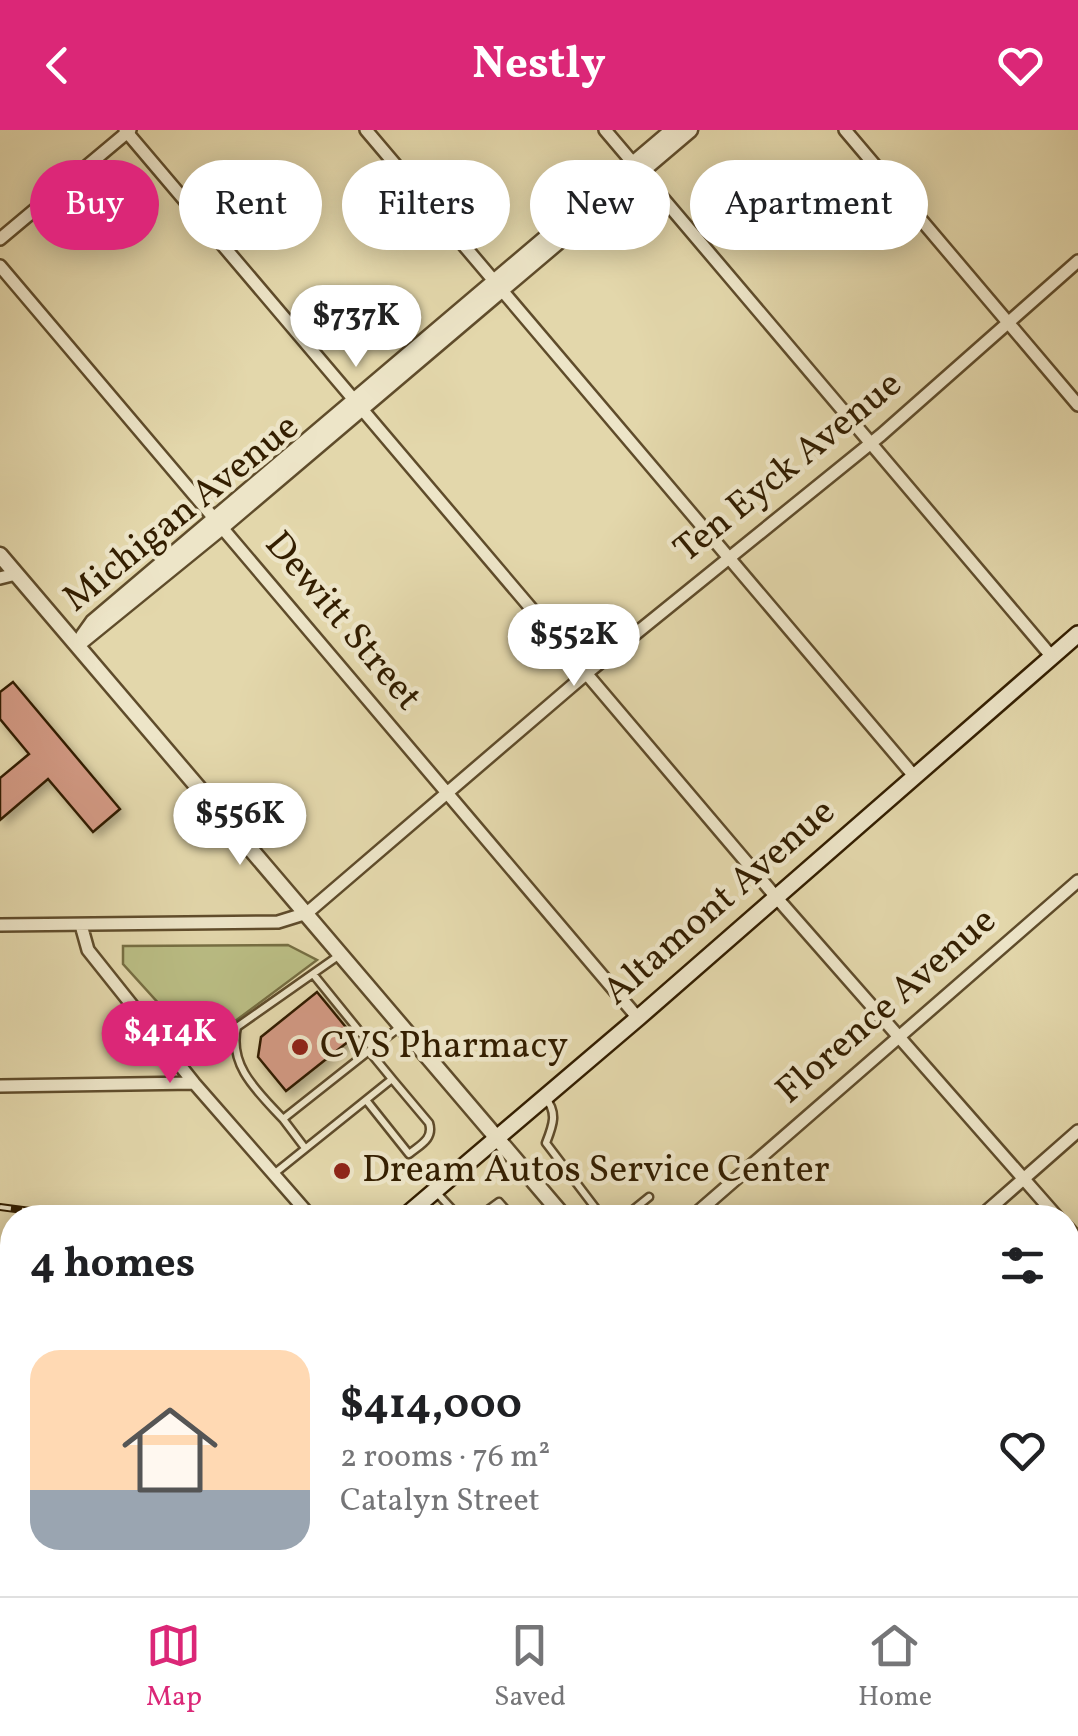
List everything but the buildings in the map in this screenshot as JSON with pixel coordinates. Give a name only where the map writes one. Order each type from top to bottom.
[{"type":"main road","name":"Altamont Avenue","points":[[418,1205],[1078,634]]},
{"type":"street","points":[[366,130],[914,776]]},
{"type":"street","points":[[605,130],[630,160]]},
{"type":"street","name":"Michigan Avenue","points":[[645,160],[673,130]]},
{"type":"street","name":"Michigan Avenue","points":[[648,160],[690,130]]},
{"type":"street","points":[[844,130],[1078,405]]},
{"type":"street","points":[[0,239],[127,131],[776,897],[1047,1205]]},
{"type":"street","points":[[670,206],[1052,657]]},
{"type":"street","name":"Michigan Avenue","points":[[77,645],[541,250]]},
{"type":"street","name":"Ten Eyck Avenue","points":[[307,912],[587,673],[872,441],[1078,261]]},
{"type":"street","name":"Dewitt Street","points":[[0,266],[638,1018]]},
{"type":"street","points":[[0,555],[8,576],[77,645],[554,1205]]},
{"type":"street","name":"Florence Avenue","points":[[706,1205],[1078,880]]},
{"type":"street","points":[[0,925],[278,922],[307,912]]},
{"type":"street","points":[[81,925],[88,950],[194,1083],[301,1205]]},
{"type":"street","points":[[0,1086],[194,1083]]},
{"type":"street","points":[[994,1205],[1078,1132]]},
{"type":"lane","points":[[306,1148],[240,1070],[234,1040],[237,1027],[342,954]]},
{"type":"lane","points":[[313,974],[429,1123],[428,1139],[409,1154],[366,1100]]},
{"type":"lane","points":[[283,1119],[402,1025]]},
{"type":"lane","points":[[274,1174],[392,1079]]},
{"type":"lane","points":[[544,1096],[552,1106],[555,1120],[546,1143],[592,1205]]},
{"type":"lane","points":[[435,1191],[446,1205]]},
{"type":"lane","points":[[639,1205],[649,1197]]},
{"type":"green space","points":[[288,945],[317,960],[199,1048],[123,964],[123,946]]},
{"type":"place","name":"CVS Pharmacy","points":[[300,1047]]},
{"type":"place","name":"Dream Autos Service Center","points":[[342,1171]]}]
